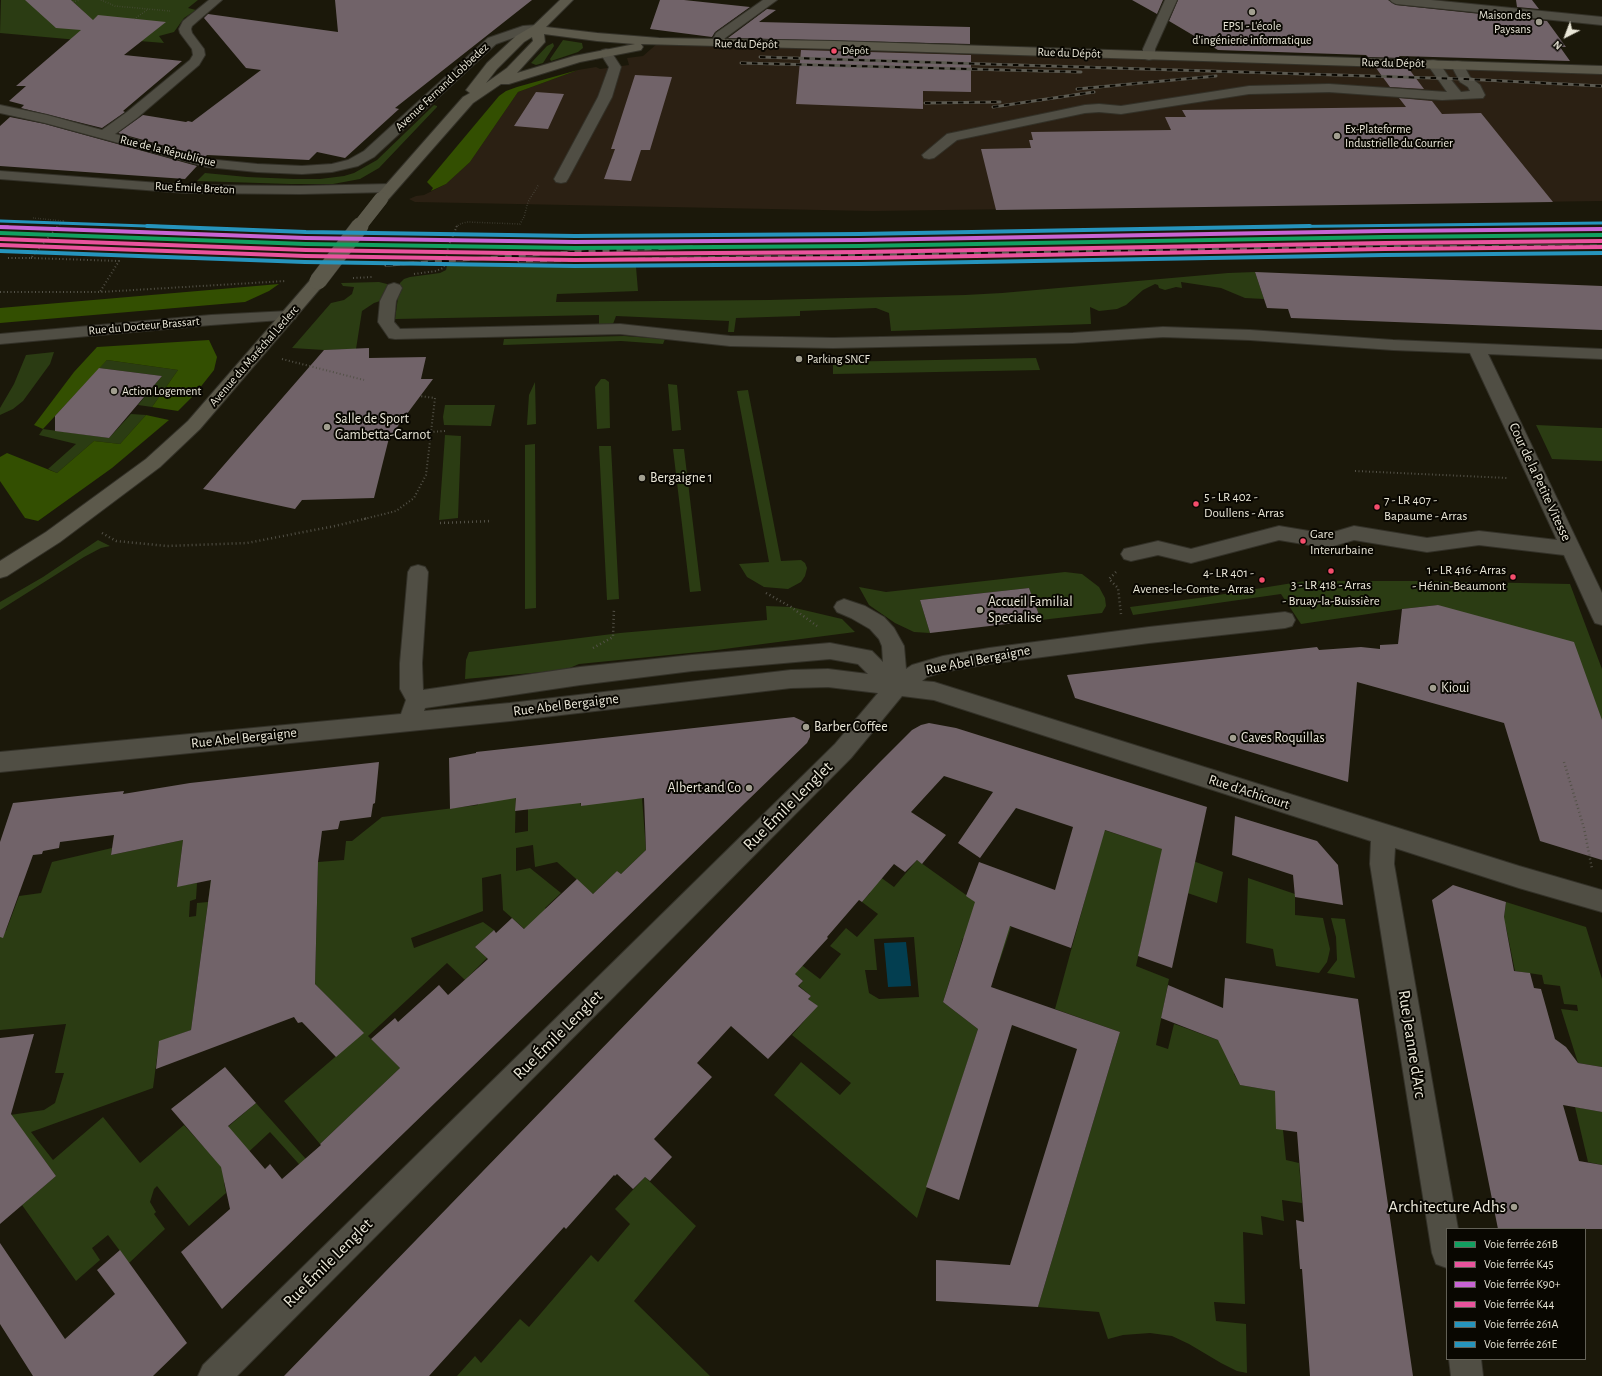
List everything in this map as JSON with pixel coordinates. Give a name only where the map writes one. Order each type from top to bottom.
[{"type":"main road","points":[[568,0],[569,11],[574,18],[581,26],[597,37],[597,43],[590,51],[578,59]]},
{"type":"main road","points":[[537,29],[568,0]]},
{"type":"main road","name":"Rue du Dépôt","points":[[537,29],[597,37],[659,42],[834,45],[1602,70]]},
{"type":"main road","name":"Avenue du Maréchal Leclerc","points":[[0,571],[53,537],[153,463],[194,425],[289,316],[386,194],[468,100],[474,89],[492,66],[520,39],[537,29],[539,42],[512,71],[468,100]]},
{"type":"main road","points":[[495,83],[578,59],[659,42]]},
{"type":"street","points":[[104,135],[132,115],[195,62],[199,56],[198,50],[186,33],[185,29],[187,24],[216,0]]},
{"type":"street","points":[[717,43],[720,36],[772,0]]},
{"type":"street","points":[[1149,56],[1149,49],[1171,0]]},
{"type":"street","points":[[1396,0],[1602,21]]},
{"type":"street","name":"Avenue Fernand Lobbedez","points":[[361,159],[414,114],[492,41],[500,36],[522,30],[537,29]]},
{"type":"street","points":[[561,179],[605,97],[615,67],[606,53]]},
{"type":"street","points":[[1433,64],[1443,79],[1457,95]]},
{"type":"street","points":[[929,155],[952,136],[1077,111],[1099,108],[1121,110],[1249,90],[1329,88],[1442,96],[1478,95],[1473,85],[1465,80],[1456,65]]},
{"type":"street","name":"Rue de la République","points":[[0,109],[47,119],[207,163],[302,170],[344,166],[361,159]]},
{"type":"street","name":"Rue Émile Breton","points":[[0,175],[186,189],[300,190],[386,194]]},
{"type":"street","points":[[392,284],[388,301],[386,322],[395,334],[620,329],[730,341],[834,343],[1073,338],[1163,332],[1250,335],[1602,354]]},
{"type":"street","name":"Rue du Docteur Brassart","points":[[0,339],[216,319],[289,316]]},
{"type":"street","name":"Cour de la Petite Vitesse","points":[[1476,348],[1516,431],[1537,480],[1572,549],[1602,617]]},
{"type":"street","points":[[1131,554],[1158,548],[1191,556],[1279,533],[1327,541],[1354,533],[1427,545],[1479,538],[1572,549]]},
{"type":"street","points":[[406,721],[414,712],[417,700],[411,689],[411,663],[418,572]]},
{"type":"street","points":[[844,607],[858,612],[877,623],[887,634],[893,646],[896,687]]},
{"type":"street","name":"Rue Abel Bergaigne","points":[[0,762],[510,712],[791,680],[828,678],[896,687],[920,671],[943,664],[989,656],[1125,638],[1285,620]]},
{"type":"street","points":[[417,700],[588,675],[692,663],[830,651],[864,657],[896,687]]},
{"type":"street","name":"Rue d'Achicourt","points":[[896,687],[941,693],[1519,877],[1600,901]]},
{"type":"street","name":"Rue Émile Lenglet","points":[[214,1376],[843,751],[896,687]]},
{"type":"street","name":"Rue Jeanne d'Arc","points":[[1384,834],[1382,864],[1446,1247]]},
{"type":"street","points":[[1465,1360],[1468,1376]]},
{"type":"path","points":[[73,2],[80,0]]},
{"type":"path","points":[[101,0],[115,6],[198,15]]},
{"type":"path","points":[[134,19],[147,9]]},
{"type":"path","points":[[351,278],[375,277],[392,284],[403,276],[436,271],[443,268],[446,261],[448,247],[457,226],[467,222],[520,224],[524,217],[528,202],[541,180],[561,179]]},
{"type":"path","points":[[32,258],[63,221],[33,218]]},
{"type":"path","points":[[8,258],[119,261],[100,292]]},
{"type":"path","points":[[0,292],[100,292],[288,281]]},
{"type":"path","points":[[275,358],[364,380]]},
{"type":"path","points":[[105,534],[116,541],[167,546],[247,543],[335,526],[396,511],[414,498],[426,474],[435,398],[419,396]]},
{"type":"path","points":[[430,432],[445,431]]},
{"type":"path","points":[[1355,471],[1537,480]]},
{"type":"path","points":[[440,524],[492,521]]},
{"type":"path","points":[[1125,638],[1119,607],[1118,588],[1109,579],[1131,554]]},
{"type":"path","points":[[597,645],[613,637],[614,608]]},
{"type":"path","points":[[1564,762],[1584,828],[1600,901]]},
{"type":"shaded area","points":[[659,42],[1602,70],[1602,201],[872,211],[415,202],[409,199],[424,195],[446,184],[470,162],[518,92],[578,70],[596,67],[600,69],[629,65],[627,58],[643,56]]},
{"type":"green space","points":[[1,0],[29,0],[85,13],[71,0],[198,0],[188,8],[196,10],[184,18],[174,32],[159,36],[164,43],[127,40],[123,44],[0,33]]},
{"type":"green space","points":[[563,40],[582,43],[583,48],[578,52],[551,61],[550,59]]},
{"type":"green space","points":[[553,43],[554,46],[543,63],[536,65],[531,63],[547,46]]},
{"type":"green space","points":[[578,70],[518,92],[470,162],[446,184],[431,191],[433,188],[427,182],[499,96],[506,91],[517,87]]},
{"type":"green space","points":[[434,105],[437,107],[379,168],[360,179],[333,184],[197,181],[205,173],[247,177],[320,179],[344,176],[354,173],[377,160]]},
{"type":"green space","points":[[491,265],[636,267],[638,291],[557,294],[556,302],[768,300],[965,295],[1255,272],[1264,299],[1245,298],[1221,288],[1181,282],[1182,288],[1176,287],[1165,290],[1159,288],[1158,285],[1155,284],[1143,290],[1126,305],[1117,309],[1099,311],[1090,307],[1091,324],[891,331],[889,313],[876,308],[800,311],[800,316],[736,318],[734,332],[728,332],[729,321],[616,316],[613,324],[599,324],[599,315],[395,319],[400,283],[404,279],[440,273],[446,270],[447,266]]},
{"type":"green space","points":[[379,282],[387,284],[387,292],[383,300],[374,303],[362,311],[356,349],[324,350],[292,348],[331,303],[344,300],[352,294],[354,287],[343,286],[341,283]]},
{"type":"green space","points":[[279,284],[269,291],[245,302],[0,323],[0,308]]},
{"type":"green space","points":[[624,336],[665,339],[663,344],[621,341],[503,345],[504,339]]},
{"type":"green space","points":[[209,340],[217,357],[214,370],[195,394],[178,411],[152,407],[178,370],[107,360],[43,429],[34,425],[74,372],[97,347]]},
{"type":"green space","points":[[54,352],[50,364],[23,401],[13,409],[0,415],[0,408],[14,384],[26,355]]},
{"type":"green space","points":[[1036,358],[1040,370],[833,374],[833,362]]},
{"type":"green space","points":[[107,360],[178,370],[152,407],[138,405],[162,376],[99,368]]},
{"type":"green space","points":[[601,379],[605,379],[609,382],[610,428],[597,429],[595,387]]},
{"type":"green space","points":[[535,382],[536,424],[527,425],[529,395]]},
{"type":"green space","points":[[668,384],[677,385],[681,430],[672,431]]},
{"type":"green space","points":[[748,390],[781,561],[801,560],[805,563],[807,568],[805,576],[801,582],[788,589],[764,587],[747,577],[739,564],[769,562],[737,391]]},
{"type":"green space","points":[[445,405],[495,405],[491,426],[444,425],[443,417]]},
{"type":"green space","points":[[131,414],[146,415],[120,444],[94,441],[57,473],[48,469],[76,444],[39,435],[43,429],[109,438]]},
{"type":"green space","points":[[146,415],[169,420],[112,468],[38,521],[25,518],[0,481],[0,457],[7,453],[57,473],[94,441],[120,444]]},
{"type":"green space","points":[[1536,425],[1602,428],[1602,461],[1552,459]]},
{"type":"green space","points":[[445,435],[461,436],[458,518],[439,520]]},
{"type":"green space","points":[[535,444],[536,608],[525,609],[525,445]]},
{"type":"green space","points":[[599,446],[611,446],[619,599],[607,600]]},
{"type":"green space","points":[[673,449],[684,449],[701,591],[690,592]]},
{"type":"green space","points":[[98,540],[110,546],[101,548],[84,557],[0,610],[0,602],[43,577]]},
{"type":"green space","points":[[1065,572],[1082,574],[1099,587],[1105,598],[1106,606],[1102,613],[1041,620],[1029,588],[920,600],[930,633],[914,632],[895,623],[869,605],[859,587],[886,592]]},
{"type":"green space","points":[[1305,581],[1423,581],[1570,584],[1602,669],[1602,720],[1438,605],[1301,624],[1281,594],[1133,615],[1130,607],[1206,597]]},
{"type":"green space","points":[[766,606],[791,607],[842,619],[855,632],[709,651],[579,664],[565,670],[465,679],[466,660],[469,652],[620,633],[767,620]]},
{"type":"green space","points":[[516,787],[515,833],[528,831],[528,809],[580,802],[581,806],[635,794],[636,799],[642,798],[646,850],[621,874],[617,871],[593,894],[557,862],[535,867],[533,845],[516,848],[516,871],[530,868],[561,893],[545,908],[549,913],[528,932],[503,910],[501,874],[482,878],[483,911],[411,938],[414,948],[483,922],[494,930],[475,947],[487,958],[465,980],[447,963],[368,1036],[400,1068],[320,1144],[284,1101],[363,1033],[315,984],[318,862],[344,860],[346,841],[352,841],[382,817],[478,805],[478,802]]},
{"type":"green space","points":[[1104,830],[1163,849],[1223,872],[1217,903],[1155,882],[1136,966],[1169,979],[1156,1045],[1168,1049],[1174,1024],[1180,1026],[1242,1049],[1234,1074],[1240,1085],[1293,1094],[1283,1130],[1286,1160],[1299,1163],[1302,1203],[1282,1200],[1284,1221],[1261,1216],[1263,1235],[1243,1232],[1245,1304],[1214,1302],[1216,1321],[1246,1324],[1247,1373],[1237,1371],[1172,1336],[1150,1333],[1123,1335],[1108,1339],[1099,1312],[1038,1307],[1120,1032],[1055,1009]]},
{"type":"green space","points":[[183,840],[177,886],[197,883],[196,899],[190,901],[189,917],[196,916],[197,903],[208,902],[191,1030],[159,1042],[153,1088],[31,1132],[53,1160],[103,1117],[140,1163],[184,1125],[204,1147],[256,1103],[313,1167],[307,1173],[270,1132],[226,1173],[229,1178],[224,1183],[226,1193],[189,1226],[157,1186],[154,1189],[150,1202],[156,1212],[154,1214],[165,1229],[129,1263],[108,1235],[92,1248],[100,1260],[76,1281],[22,1205],[56,1176],[25,1134],[0,1143],[10,1115],[44,1110],[55,1103],[64,1073],[55,1073],[66,1024],[0,1030],[0,932],[6,931],[19,896],[41,893],[52,862],[112,848],[111,855]]},
{"type":"green space","points":[[847,853],[894,887],[917,860],[1011,927],[999,963],[963,938],[943,1002],[978,1029],[917,1218],[774,1095],[801,1062],[840,1095],[851,1083],[792,1035],[817,1006],[808,999],[811,996],[799,986],[803,981],[780,961],[787,954],[820,979],[841,954],[830,946],[846,928],[857,937],[878,914],[862,902],[870,893]],"holes":[[[914,937],[919,997],[879,999],[869,993],[865,970],[877,970],[874,939]]]},
{"type":"green space","points":[[212,871],[236,898],[208,902]]},
{"type":"green space","points":[[1248,878],[1295,894],[1295,915],[1323,918],[1330,949],[1327,962],[1319,973],[1276,966],[1273,949],[1246,943]]},
{"type":"green space","points":[[1506,902],[1586,927],[1602,979],[1602,1067],[1578,1063],[1561,1009],[1578,1011],[1577,1005],[1564,1004],[1560,986],[1544,984],[1542,975],[1515,971],[1506,927],[1503,925]]},
{"type":"green space","points":[[1331,918],[1345,919],[1355,978],[1327,973],[1337,960],[1336,937]]},
{"type":"green space","points":[[1575,1107],[1602,1112],[1602,1165],[1588,1162]]},
{"type":"green space","points":[[645,1177],[696,1226],[634,1301],[710,1376],[457,1376],[475,1356],[481,1363],[520,1319],[529,1327],[591,1255],[598,1262],[630,1224],[615,1209]]},
{"type":"water","points":[[906,942],[911,986],[888,987],[884,943]]},
{"type":"building","points":[[25,0],[71,0],[93,20],[98,15],[166,22],[124,55],[182,61],[123,111],[125,112],[102,128],[21,108],[24,105],[9,101],[26,86],[16,86],[81,30],[56,28]]},
{"type":"building","points":[[335,0],[532,0],[395,108],[399,109],[345,158],[317,152],[309,160],[207,155],[205,157],[118,133],[143,115],[192,122],[261,70],[246,68],[204,18],[208,14],[338,32]]},
{"type":"building","points":[[660,0],[684,0],[750,7],[715,32],[712,37],[650,29]]},
{"type":"building","points":[[1132,0],[1163,0],[1157,14]]},
{"type":"building","points":[[1178,0],[1388,0],[1396,5],[1547,21],[1566,47],[1560,47],[1570,61],[1399,56],[1400,58],[1368,57],[1366,55],[1218,50],[1169,21]]},
{"type":"building","points":[[1516,0],[1532,0],[1539,9],[1517,7]]},
{"type":"building","points":[[767,9],[776,10],[759,22],[970,27],[970,44],[728,38]]},
{"type":"building","points":[[801,50],[971,55],[971,92],[923,91],[923,109],[796,104]]},
{"type":"building","points":[[1376,68],[1409,69],[1424,89],[1390,87]]},
{"type":"building","points":[[635,75],[672,77],[650,150],[641,150],[631,181],[604,179],[615,149],[611,149]]},
{"type":"building","points":[[536,92],[564,94],[548,129],[514,126]]},
{"type":"building","points":[[1399,98],[1432,101],[1442,114],[1481,113],[1553,202],[996,210],[981,149],[1031,148],[1029,140],[1033,140],[1031,132],[1171,130],[1165,117],[1186,117],[1182,110],[1406,107]]},
{"type":"building","points":[[10,117],[45,124],[197,166],[185,179],[0,166],[0,126]]},
{"type":"building","points":[[1255,272],[1602,286],[1602,330],[1291,318],[1288,309],[1267,308]]},
{"type":"building","name":"Salle de Sport Gambetta-Carnot","points":[[369,348],[369,358],[426,357],[421,379],[433,379],[389,438],[374,498],[302,500],[295,509],[203,489],[324,350]]},
{"type":"building","name":"Action Logement","points":[[99,368],[162,376],[109,438],[55,431],[55,416]]},
{"type":"building","name":"Accueil Familial Specialise","points":[[1029,588],[1041,620],[930,633],[920,600]]},
{"type":"building","points":[[1438,605],[1574,642],[1602,720],[1602,860],[1540,841],[1504,723],[1357,682],[1348,782],[1075,698],[1067,675],[1317,647],[1319,650],[1361,647],[1380,649],[1380,645],[1398,644],[1402,609]]},
{"type":"building","points":[[794,717],[805,722],[810,729],[810,737],[807,743],[222,1309],[181,1252],[230,1209],[221,1167],[171,1109],[225,1067],[256,1103],[228,1126],[265,1169],[270,1164],[282,1179],[321,1145],[320,1144],[400,1068],[371,1039],[395,1018],[398,1022],[439,985],[448,995],[488,959],[475,947],[494,930],[496,933],[512,918],[524,929],[577,879],[593,894],[617,871],[621,874],[646,850],[644,798],[581,806],[581,803],[515,811],[516,798],[450,809],[449,758],[476,752]]},
{"type":"building","points":[[929,723],[956,728],[1207,807],[1172,968],[1138,956],[1162,849],[1105,830],[1071,948],[1010,926],[991,987],[1120,1032],[1038,1307],[936,1301],[936,1260],[1010,1265],[1077,1049],[1012,1025],[959,1200],[926,1187],[978,1029],[943,1002],[975,902],[966,896],[979,862],[1055,890],[1073,827],[1016,808],[980,858],[958,843],[993,792],[944,776],[911,812],[946,835],[922,864],[917,860],[905,872],[894,864],[862,902],[859,900],[827,937],[828,938],[795,974],[803,981],[798,986],[811,996],[808,999],[818,1006],[768,1059],[731,1026],[697,1063],[712,1077],[654,1139],[672,1157],[650,1181],[645,1177],[633,1189],[617,1174],[615,1176],[614,1175],[566,1229],[564,1227],[429,1376],[284,1376],[879,763],[912,730]]},
{"type":"building","points":[[379,762],[375,803],[373,804],[371,817],[340,821],[338,829],[322,831],[318,862],[315,984],[364,1033],[336,1057],[302,1022],[298,1023],[294,1017],[156,1069],[159,1041],[191,1030],[211,880],[177,887],[183,840],[111,855],[114,835],[60,842],[59,848],[43,851],[42,854],[33,855],[3,938],[0,937],[0,842],[13,803],[124,791],[123,794],[190,783]]},
{"type":"building","points":[[1235,816],[1317,841],[1338,865],[1343,905],[1295,897],[1293,875],[1232,855]]},
{"type":"building","points":[[1453,885],[1506,902],[1504,917],[1514,971],[1530,973],[1534,988],[1541,989],[1555,1039],[1566,1047],[1578,1063],[1602,1067],[1602,1112],[1563,1105],[1579,1161],[1602,1165],[1602,1229],[1498,1228],[1432,900]]},
{"type":"building","points":[[1225,978],[1358,999],[1413,1376],[1310,1376],[1302,1269],[1300,1269],[1296,1220],[1304,1222],[1297,1132],[1276,1129],[1275,1091],[1240,1085],[1218,1040],[1161,1018],[1168,985],[1223,1008]]},
{"type":"building","points":[[34,1034],[11,1114],[56,1176],[0,1224],[0,1038]]},
{"type":"building","points":[[0,1243],[65,1339],[115,1294],[97,1270],[120,1250],[187,1343],[153,1376],[33,1376],[0,1324]]},
{"type":"railway","points":[[760,57],[1465,79],[1602,86]]},
{"type":"railway","points":[[741,63],[1081,72]]},
{"type":"railway","points":[[1077,89],[1216,76]]},
{"type":"railway","points":[[993,107],[1094,92]]},
{"type":"railway","points":[[925,103],[1000,102]]},
{"type":"railway","points":[[519,261],[1363,247],[1602,246]]},
{"type":"railway","points":[[386,265],[573,252],[692,247]]},
{"type":"rail line","name":"261A","points":[[0,221],[306,232],[575,236],[859,234],[1385,225],[1602,223]]},
{"type":"rail line","name":"K90+","points":[[0,227],[306,238],[575,242],[859,240],[1385,231],[1602,229]]},
{"type":"rail line","name":"261B","points":[[0,233],[306,244],[575,248],[859,246],[1385,237],[1602,235]]},
{"type":"rail line","name":"K45","points":[[0,239],[306,250],[575,254],[859,252],[1385,243],[1602,241]]},
{"type":"rail line","name":"K44","points":[[0,245],[306,256],[575,260],[859,258],[1385,249],[1602,247]]},
{"type":"rail line","name":"261E","points":[[0,251],[305,262],[575,266],[859,264],[1385,255],[1602,253]]},
{"type":"place","name":"EPSI - L'école d'ingénierie informatique","points":[[1252,12]]},
{"type":"place","name":"Maison des Paysans","points":[[1539,22]]},
{"type":"place","name":"Dépôt","points":[[834,51]]},
{"type":"place","name":"Ex-Plateforme Industrielle du Courrier","points":[[1337,136]]},
{"type":"place","name":"Parking SNCF","points":[[799,359]]},
{"type":"place","name":"Action Logement","points":[[114,391]]},
{"type":"place","name":"Salle de Sport Gambetta-Carnot","points":[[327,427]]},
{"type":"place","name":"Bergaigne 1","points":[[642,478]]},
{"type":"place","name":"5 - LR 402 - Doullens - Arras","points":[[1196,504]]},
{"type":"place","name":"7 - LR 407 - Bapaume - Arras","points":[[1377,507]]},
{"type":"place","name":"Gare Interurbaine","points":[[1303,541]]},
{"type":"place","name":"3 - LR 418 - Arras - Bruay-la-Buissière","points":[[1331,571]]},
{"type":"place","name":"1 - LR 416 - Arras - Hénin-Beaumont","points":[[1513,577]]},
{"type":"place","name":"4- LR 401 - Avenes-le-Comte - Arras","points":[[1262,580]]},
{"type":"place","name":"Accueil Familial Specialise","points":[[980,610]]},
{"type":"place","name":"Kioui","points":[[1433,688]]},
{"type":"place","name":"Barber Coffee","points":[[806,727]]},
{"type":"place","name":"Caves Roquillas","points":[[1233,738]]},
{"type":"place","name":"Albert and Co","points":[[749,788]]},
{"type":"place","name":"Architecture Adhs","points":[[1514,1207]]}]
